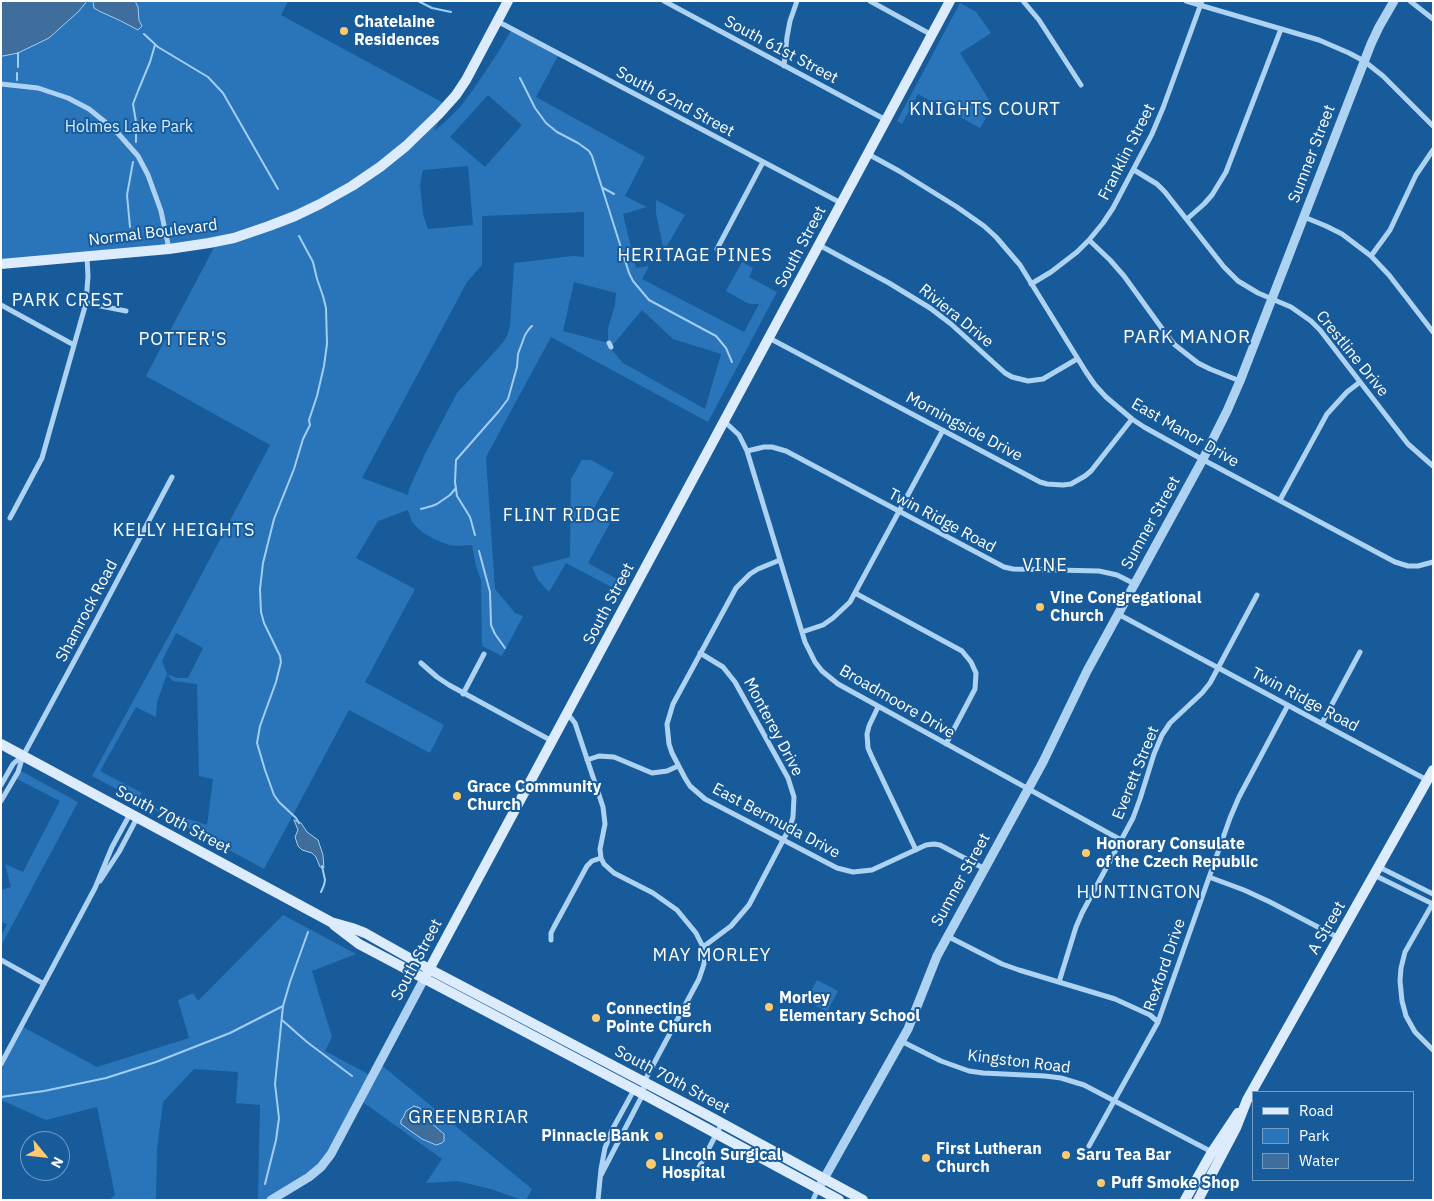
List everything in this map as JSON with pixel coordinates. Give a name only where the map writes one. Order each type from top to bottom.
[{"type":"main road","name":"Normal Boulevard","points":[[1,264],[169,249],[222,241],[276,224],[320,204],[372,173],[406,146],[439,114],[466,80],[508,1]]},
{"type":"main road","name":"South Street","points":[[424,979],[950,1]]},
{"type":"main road","name":"South 70th Street","points":[[1,744],[331,922],[359,944],[839,1200]]},
{"type":"main road","name":"A Street","points":[[1252,1091],[1433,770]]},
{"type":"main road","name":"South 70th Street","points":[[331,922],[365,934],[863,1200]]},
{"type":"main road","name":"A Street","points":[[1185,1200],[1212,1152],[1252,1091]]},
{"type":"main road","name":"A Street","points":[[1198,1200],[1236,1128],[1247,1100]]},
{"type":"street","name":"South 61st Street","points":[[664,1],[886,120]]},
{"type":"street","points":[[784,66],[788,29],[797,1]]},
{"type":"street","points":[[870,1],[932,35]]},
{"type":"street","points":[[1023,1],[1039,20],[1081,85]]},
{"type":"street","points":[[1186,1],[1201,3],[1335,46],[1364,62],[1382,76],[1433,126]]},
{"type":"street","name":"Sumner Street","points":[[813,1200],[901,1041],[915,1013],[932,966],[947,936],[985,870],[1059,732],[1087,671],[1203,459],[1227,411],[1378,27],[1394,1]]},
{"type":"street","points":[[1410,1],[1433,19]]},
{"type":"street","name":"Franklin Street","points":[[1032,284],[1064,263],[1089,240],[1113,208],[1152,134],[1201,3]]},
{"type":"street","name":"South 62nd Street","points":[[497,21],[841,204]]},
{"type":"street","points":[[1186,219],[1212,196],[1226,172],[1281,29]]},
{"type":"street","points":[[1,84],[29,86],[68,98],[89,109],[115,130],[138,156],[148,175],[161,211],[169,249]]},
{"type":"street","points":[[1371,256],[1390,230],[1416,175],[1433,150]]},
{"type":"street","name":"East Manor Drive","points":[[868,154],[899,171],[984,226],[1008,251],[1032,284],[1095,385],[1106,397],[1144,428],[1400,564],[1418,566],[1433,562]]},
{"type":"street","points":[[717,249],[763,162]]},
{"type":"street","name":"Crestline Drive","points":[[1134,170],[1157,184],[1165,192],[1229,273],[1248,288],[1291,307],[1311,321],[1408,444],[1433,466]]},
{"type":"street","points":[[1304,217],[1342,234],[1371,256],[1389,275],[1433,332]]},
{"type":"street","points":[[1089,240],[1124,276],[1175,345],[1210,369],[1240,381]]},
{"type":"street","name":"Riviera Drive","points":[[819,245],[930,308],[1012,377],[1028,381],[1043,379],[1078,359]]},
{"type":"street","points":[[10,518],[42,458],[86,303],[87,257]]},
{"type":"street","points":[[86,303],[126,311]]},
{"type":"street","points":[[1,305],[74,345]]},
{"type":"street","points":[[1428,325],[1433,321]]},
{"type":"street","name":"Morningside Drive","points":[[769,338],[1047,484],[1063,485],[1080,480],[1091,471],[1132,419]]},
{"type":"street","points":[[1280,500],[1327,414],[1336,403],[1360,382]]},
{"type":"street","name":"Broadmoore Drive","points":[[724,421],[739,435],[748,451],[802,632],[809,651],[822,671],[838,684],[1122,840]]},
{"type":"street","points":[[802,632],[823,625],[833,618],[842,611],[855,593],[943,430]]},
{"type":"street","name":"Twin Ridge Road","points":[[748,451],[764,447],[786,451],[1004,567],[1013,569],[1099,571],[1118,575],[1135,584]]},
{"type":"street","name":"Shamrock Road","points":[[1,801],[18,772],[23,756],[172,477]]},
{"type":"street","name":"East Bermuda Drive","points":[[780,560],[758,568],[741,582],[732,594],[673,704],[669,716],[667,734],[669,744],[678,766],[690,786],[705,799],[837,868],[853,872],[879,868],[930,844],[940,845],[985,870]]},
{"type":"street","points":[[855,593],[962,651],[971,662],[976,673],[975,689],[946,744]]},
{"type":"street","name":"Everett Street","points":[[1059,982],[1071,941],[1082,913],[1133,818],[1162,735],[1178,714],[1202,693],[1218,668],[1257,595]]},
{"type":"street","name":"Twin Ridge Road","points":[[1118,614],[1427,780]]},
{"type":"street","points":[[1322,723],[1360,652]]},
{"type":"street","name":"Monterey Drive","points":[[700,653],[722,667],[735,682],[788,778],[792,788],[794,807],[790,827],[748,905],[722,934],[702,948]]},
{"type":"street","points":[[463,694],[484,654]]},
{"type":"street","points":[[421,663],[437,677],[463,694],[552,741]]},
{"type":"street","name":"Rexford Drive","points":[[1089,1146],[1158,1022],[1222,838],[1239,797],[1288,705]]},
{"type":"street","points":[[878,706],[869,726],[868,748],[916,850]]},
{"type":"street","points":[[567,713],[575,723],[605,815],[604,831],[600,846],[601,858],[604,864],[614,873],[653,893],[677,910],[696,933],[702,948],[704,964],[699,979],[644,1082],[608,1140],[602,1161],[598,1200]]},
{"type":"street","name":"Shamrock Road","points":[[1,786],[13,764],[23,756]]},
{"type":"street","points":[[587,760],[599,756],[614,757],[652,773],[667,771],[678,766]]},
{"type":"street","points":[[95,888],[119,852],[134,816]]},
{"type":"street","points":[[1,1064],[95,888],[112,847],[134,816]]},
{"type":"street","points":[[551,940],[551,933],[587,866],[592,861],[601,858]]},
{"type":"street","points":[[1376,871],[1433,894]]},
{"type":"street","points":[[1376,871],[1433,903],[1405,952],[1400,981],[1406,1016],[1415,1032],[1433,1050]]},
{"type":"street","points":[[1209,877],[1270,902],[1338,938]]},
{"type":"street","points":[[947,936],[1002,964],[1115,999],[1150,1015],[1158,1022]]},
{"type":"street","points":[[1,960],[44,984]]},
{"type":"street","name":"South Street","points":[[271,1200],[309,1177],[321,1167],[331,1154],[424,979]]},
{"type":"street","name":"Kingston Road","points":[[901,1041],[956,1067],[983,1073],[1061,1078],[1084,1084],[1212,1152]]},
{"type":"street","points":[[601,1175],[644,1082]]},
{"type":"street","points":[[696,1175],[722,1123]]},
{"type":"green space","name":"Holmes Lake Park","points":[[1,1],[288,1],[281,15],[447,105],[434,131],[461,106],[512,29],[559,54],[536,97],[645,157],[625,196],[647,207],[623,214],[636,268],[649,266],[642,279],[744,332],[759,304],[747,303],[726,291],[742,262],[753,268],[749,277],[777,292],[708,422],[551,337],[486,457],[495,589],[515,613],[523,616],[502,656],[482,646],[481,580],[472,545],[449,545],[434,539],[422,532],[412,522],[408,510],[378,521],[356,558],[415,589],[365,682],[444,725],[430,753],[349,710],[264,869],[148,806],[207,825],[213,779],[199,776],[197,684],[173,681],[167,674],[157,702],[156,717],[136,707],[100,771],[142,793],[137,800],[92,776],[270,445],[146,376],[217,242],[1,264]],"holes":[[[488,95],[522,125],[485,167],[450,137]],[[468,166],[473,225],[428,229],[423,214],[420,184],[423,170]],[[584,212],[584,257],[573,256],[514,263],[508,334],[499,347],[457,393],[425,454],[408,495],[362,478],[467,282],[482,265],[482,216]],[[574,282],[616,293],[615,305],[608,328],[608,343],[563,331]],[[642,310],[673,339],[721,354],[705,409],[623,363],[611,347]],[[176,633],[203,648],[188,678],[177,678],[167,674],[162,661]]]},
{"type":"green space","points":[[960,3],[976,12],[991,33],[960,53],[989,100],[987,116],[980,128],[918,94],[902,124],[897,121]]},
{"type":"green space","points":[[656,200],[685,215],[664,251],[656,213]]},
{"type":"green space","points":[[582,460],[591,460],[614,473],[591,513],[610,523],[588,563],[624,583],[619,591],[566,563],[549,592],[538,580],[532,567],[570,557],[571,479]]},
{"type":"green space","points":[[19,770],[78,802],[1,946],[1,936],[7,924],[1,922],[1,890],[11,887],[5,864],[23,872],[60,801],[15,778]]},
{"type":"green space","points":[[283,915],[356,954],[312,971],[332,1037],[325,1051],[372,1076],[379,1063],[532,1189],[526,1200],[457,1181],[426,1183],[442,1159],[360,1100],[325,1162],[271,1200],[258,1200],[260,1105],[236,1103],[238,1072],[194,1069],[163,1102],[157,1149],[156,1200],[109,1200],[115,1195],[97,1107],[46,1120],[1,1100],[1,1064],[21,1026],[97,1067],[189,1038],[178,1000],[193,993],[198,1001]]},
{"type":"green space","points":[[817,980],[838,991],[827,1012],[806,1000]]},
{"type":"water","points":[[1,1],[87,1],[79,11],[49,38],[18,53],[1,56]]},
{"type":"water","points":[[93,1],[135,1],[142,26],[138,30],[99,11],[94,8]]},
{"type":"water","points":[[294,820],[301,823],[307,832],[318,840],[323,855],[324,868],[320,867],[312,853],[302,850],[298,846],[295,837],[298,830]]},
{"type":"water","points":[[414,1106],[420,1108],[430,1122],[444,1134],[444,1141],[442,1143],[436,1145],[422,1139],[401,1124],[406,1111]]},
{"type":"waterway","points":[[418,1],[432,8],[451,12]]},
{"type":"waterway","points":[[144,34],[158,47],[208,77],[223,93],[278,189]]},
{"type":"waterway","points":[[136,142],[136,122],[133,104],[155,45]]},
{"type":"waterway","points":[[18,53],[18,67]]},
{"type":"waterway","points":[[17,73],[17,80]]},
{"type":"waterway","points":[[520,78],[535,108],[546,123],[557,132],[578,143],[589,151],[592,156],[633,281],[649,300],[716,336],[726,348],[732,362]]},
{"type":"waterway","points":[[130,227],[127,195],[133,162]]},
{"type":"waterway","points":[[603,188],[614,194]]},
{"type":"waterway","points":[[299,236],[313,262],[323,296],[326,308],[327,344],[317,396],[309,420],[310,425],[303,439],[294,469],[274,519],[263,563],[260,589],[261,612],[281,662],[260,726],[257,743],[274,795],[299,823]]},
{"type":"waterway","points":[[475,535],[470,517],[457,496],[455,482],[456,460],[508,399],[517,367],[518,354],[525,335],[532,326]]},
{"type":"waterway","points":[[421,509],[437,504],[456,488]]},
{"type":"waterway","points":[[479,551],[490,592],[491,625],[505,648]]},
{"type":"waterway","points":[[321,892],[325,880],[322,866]]},
{"type":"waterway","points":[[265,1184],[276,1140],[279,1118],[275,1084],[283,1006],[308,932]]},
{"type":"waterway","points":[[1,1097],[44,1091],[106,1078],[156,1062],[230,1033],[283,1006]]},
{"type":"waterway","points":[[282,1020],[307,1042],[352,1076]]},
{"type":"place","name":"Chatelaine Residences","points":[[344,31]]},
{"type":"place","name":"Vine Congregational Church","points":[[1040,607]]},
{"type":"place","name":"Grace Community Church","points":[[457,796]]},
{"type":"place","name":"Honorary Consulate of the Czech Republic","points":[[1086,853]]},
{"type":"place","name":"Morley Elementary School","points":[[769,1007]]},
{"type":"place","name":"Connecting Pointe Church","points":[[596,1018]]},
{"type":"place","name":"Pinnacle Bank","points":[[659,1136]]},
{"type":"place","name":"Saru Tea Bar","points":[[1066,1155]]},
{"type":"place","name":"First Lutheran Church","points":[[926,1158]]},
{"type":"place","name":"Lincoln Surgical Hospital","points":[[651,1164]]},
{"type":"place","name":"Puff Smoke Shop","points":[[1101,1183]]},
{"type":"district","name":"KNIGHTS COURT","points":[[985,110]]},
{"type":"district","name":"HERITAGE PINES","points":[[695,256]]},
{"type":"district","name":"PARK CREST","points":[[68,301]]},
{"type":"district","name":"PARK MANOR","points":[[1187,338]]},
{"type":"district","name":"POTTER'S","points":[[183,340]]},
{"type":"district","name":"FLINT RIDGE","points":[[562,516]]},
{"type":"district","name":"KELLY HEIGHTS","points":[[184,531]]},
{"type":"district","name":"VINE","points":[[1045,566]]},
{"type":"district","name":"HUNTINGTON","points":[[1139,893]]},
{"type":"district","name":"MAY MORLEY","points":[[712,956]]},
{"type":"district","name":"GREENBRIAR","points":[[469,1118]]}]
